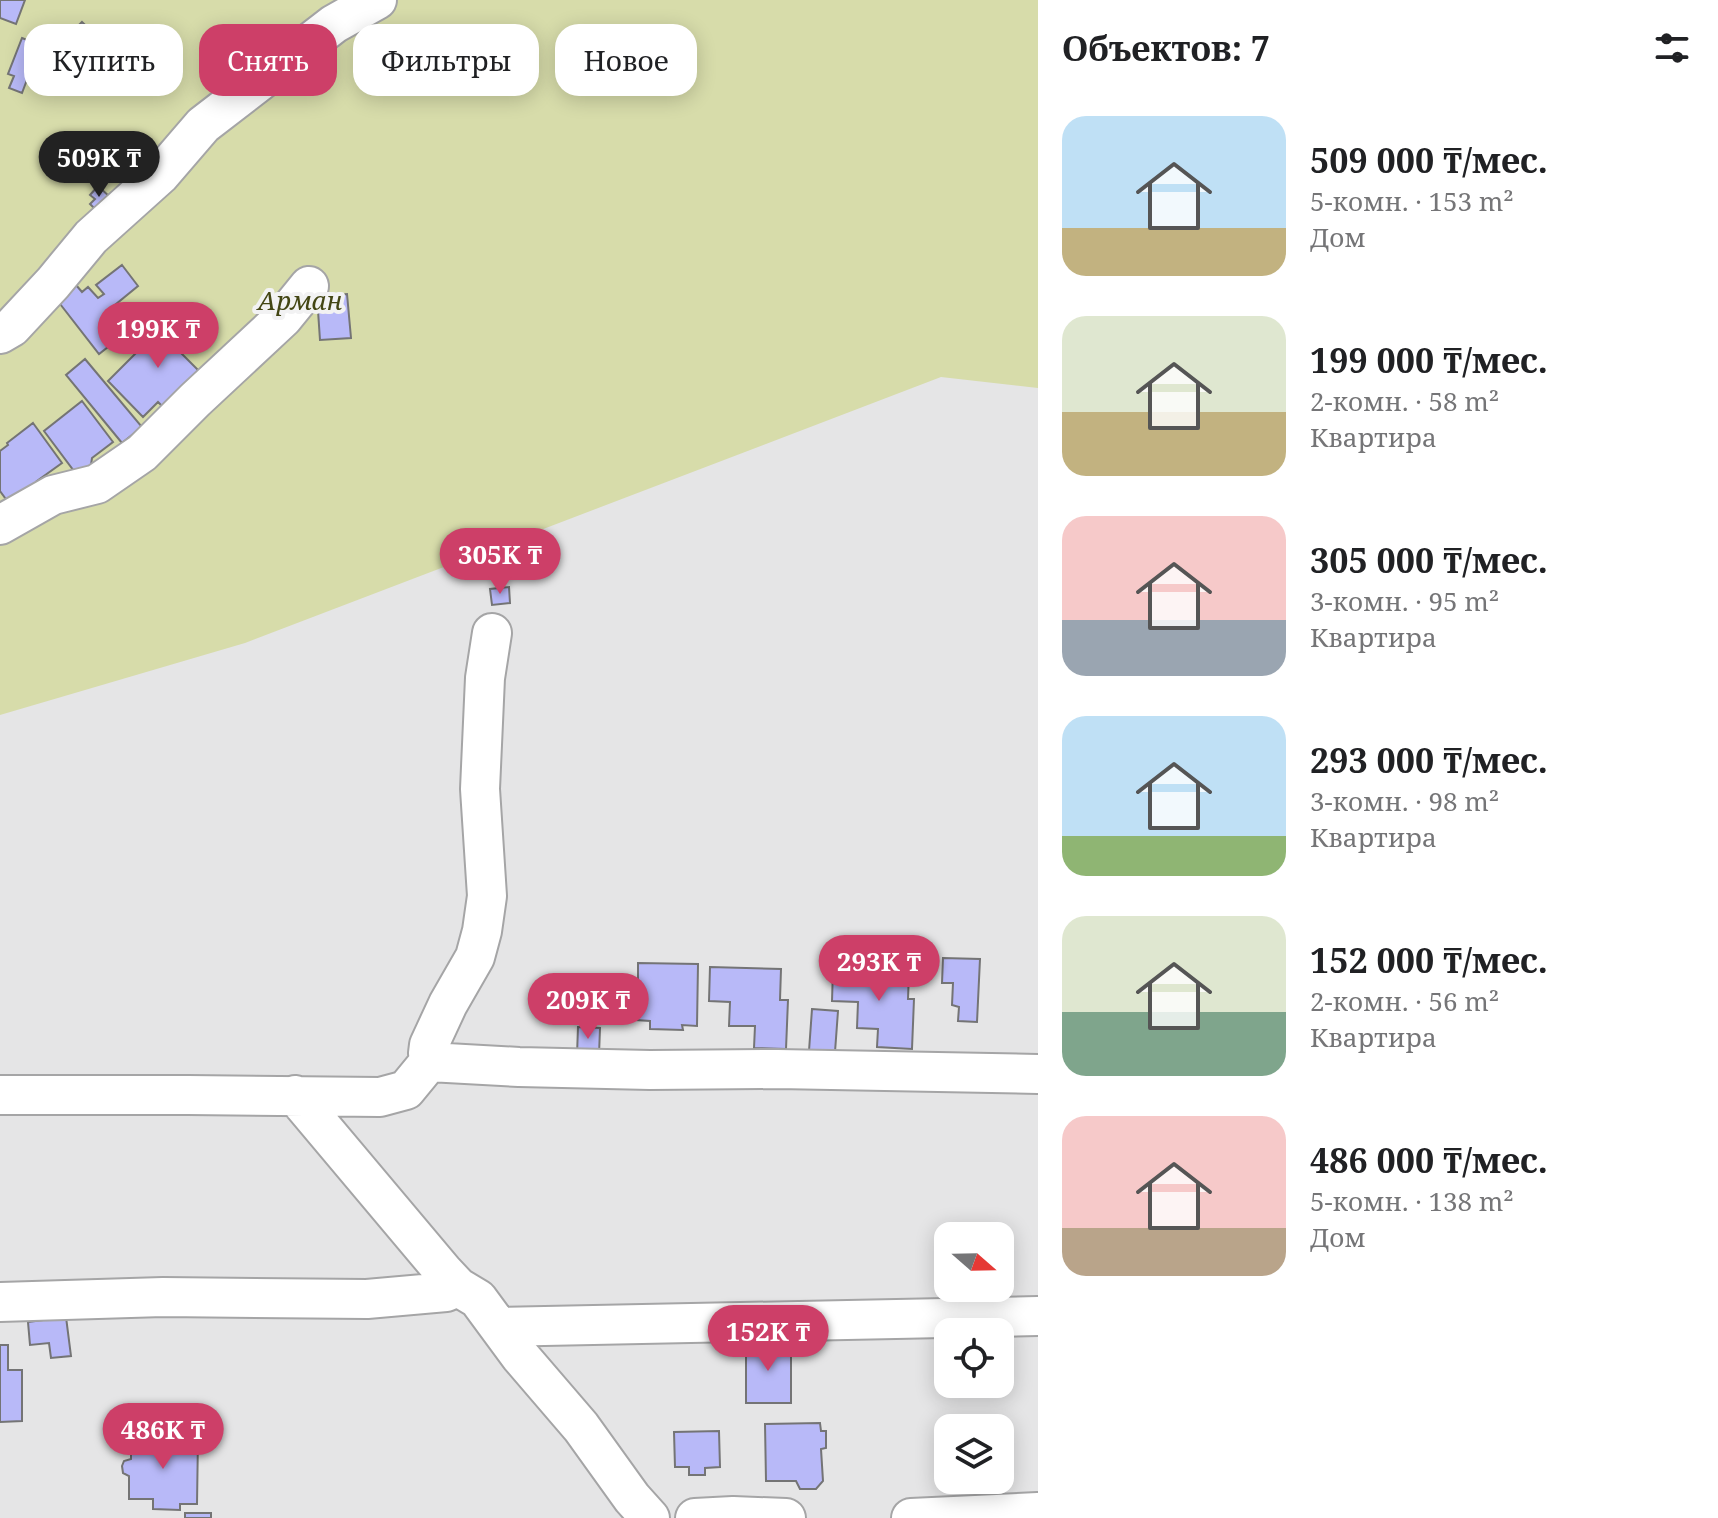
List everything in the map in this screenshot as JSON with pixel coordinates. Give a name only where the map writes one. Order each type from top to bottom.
[{"type":"street","points":[[0,334],[12,327],[91,237],[160,175],[203,125],[334,24],[377,0]]},
{"type":"street","points":[[0,525],[53,495],[97,484],[142,453],[283,318],[309,286]]},
{"type":"street","points":[[0,1095],[380,1097],[406,1090],[429,1062],[429,1045],[475,957],[482,931],[487,896],[480,789],[485,678],[492,633]]},
{"type":"street","points":[[429,1062],[650,1070],[1038,1074]]},
{"type":"street","points":[[295,1095],[443,1271],[458,1287],[478,1299],[650,1518]]},
{"type":"street","points":[[0,1302],[163,1297],[367,1299],[446,1292],[458,1287]]},
{"type":"street","points":[[500,1327],[1038,1316]]},
{"type":"street","points":[[911,1518],[1038,1512]]},
{"type":"street","points":[[695,1518],[786,1518]]},
{"type":"green space","name":"Арман","points":[[0,0],[1038,0],[1038,388],[941,377],[245,643],[0,715]]},
{"type":"building","points":[[0,0],[25,0],[16,24],[0,18]]},
{"type":"building","points":[[24,39],[22,93],[9,88],[14,76],[8,74]]},
{"type":"building","points":[[98,186],[111,198],[98,212],[90,204],[95,199],[90,195]]},
{"type":"building","points":[[122,265],[138,286],[110,309],[127,332],[99,354],[57,300],[76,285],[82,292],[88,287],[98,298],[104,294],[96,285]]},
{"type":"building","points":[[347,294],[351,338],[320,340],[317,296]]},
{"type":"building","points":[[179,310],[194,324],[173,345],[202,374],[166,410],[158,402],[143,417],[108,381]]},
{"type":"building","points":[[85,359],[142,427],[122,443],[66,375]]},
{"type":"building","points":[[82,401],[113,442],[77,475],[44,431]]},
{"type":"building","points":[[33,423],[62,463],[37,481],[40,485],[11,506],[0,491],[0,451]]},
{"type":"building","points":[[509,587],[510,603],[492,605],[490,589]]},
{"type":"building","points":[[943,958],[980,959],[977,1022],[958,1021],[959,1007],[952,1005],[953,983],[942,983]]},
{"type":"building","points":[[638,963],[698,964],[697,1026],[682,1025],[683,1030],[650,1029],[650,1021],[636,1020],[636,1004],[622,1004],[623,979],[638,979]]},
{"type":"building","points":[[710,967],[781,969],[780,1000],[788,1000],[786,1049],[754,1048],[755,1026],[729,1026],[730,1002],[709,1001]]},
{"type":"building","points":[[833,969],[909,971],[908,999],[914,999],[912,1049],[877,1047],[878,1029],[857,1028],[858,1002],[832,1001]]},
{"type":"building","points":[[590,988],[604,988],[604,993],[610,993],[611,1004],[591,1005]]},
{"type":"building","points":[[812,1009],[838,1011],[835,1052],[809,1051]]},
{"type":"building","points":[[578,1027],[600,1028],[599,1055],[577,1055]]},
{"type":"building","points":[[66,1317],[71,1356],[51,1358],[49,1343],[30,1345],[28,1322]]},
{"type":"building","points":[[746,1343],[791,1344],[791,1403],[746,1403]]},
{"type":"building","points":[[0,1345],[8,1345],[8,1370],[22,1370],[22,1421],[0,1422]]},
{"type":"building","points":[[820,1423],[821,1431],[826,1431],[826,1448],[821,1449],[823,1481],[816,1489],[800,1489],[796,1481],[766,1481],[765,1424]]},
{"type":"building","points":[[719,1431],[720,1467],[705,1468],[705,1475],[689,1475],[689,1467],[675,1467],[674,1432]]},
{"type":"building","points":[[131,1436],[198,1437],[197,1504],[180,1504],[180,1510],[153,1509],[153,1499],[129,1499],[129,1476],[123,1473],[122,1466],[124,1461],[131,1459]]},
{"type":"building","points":[[185,1513],[211,1513],[211,1518],[185,1518]]}]
